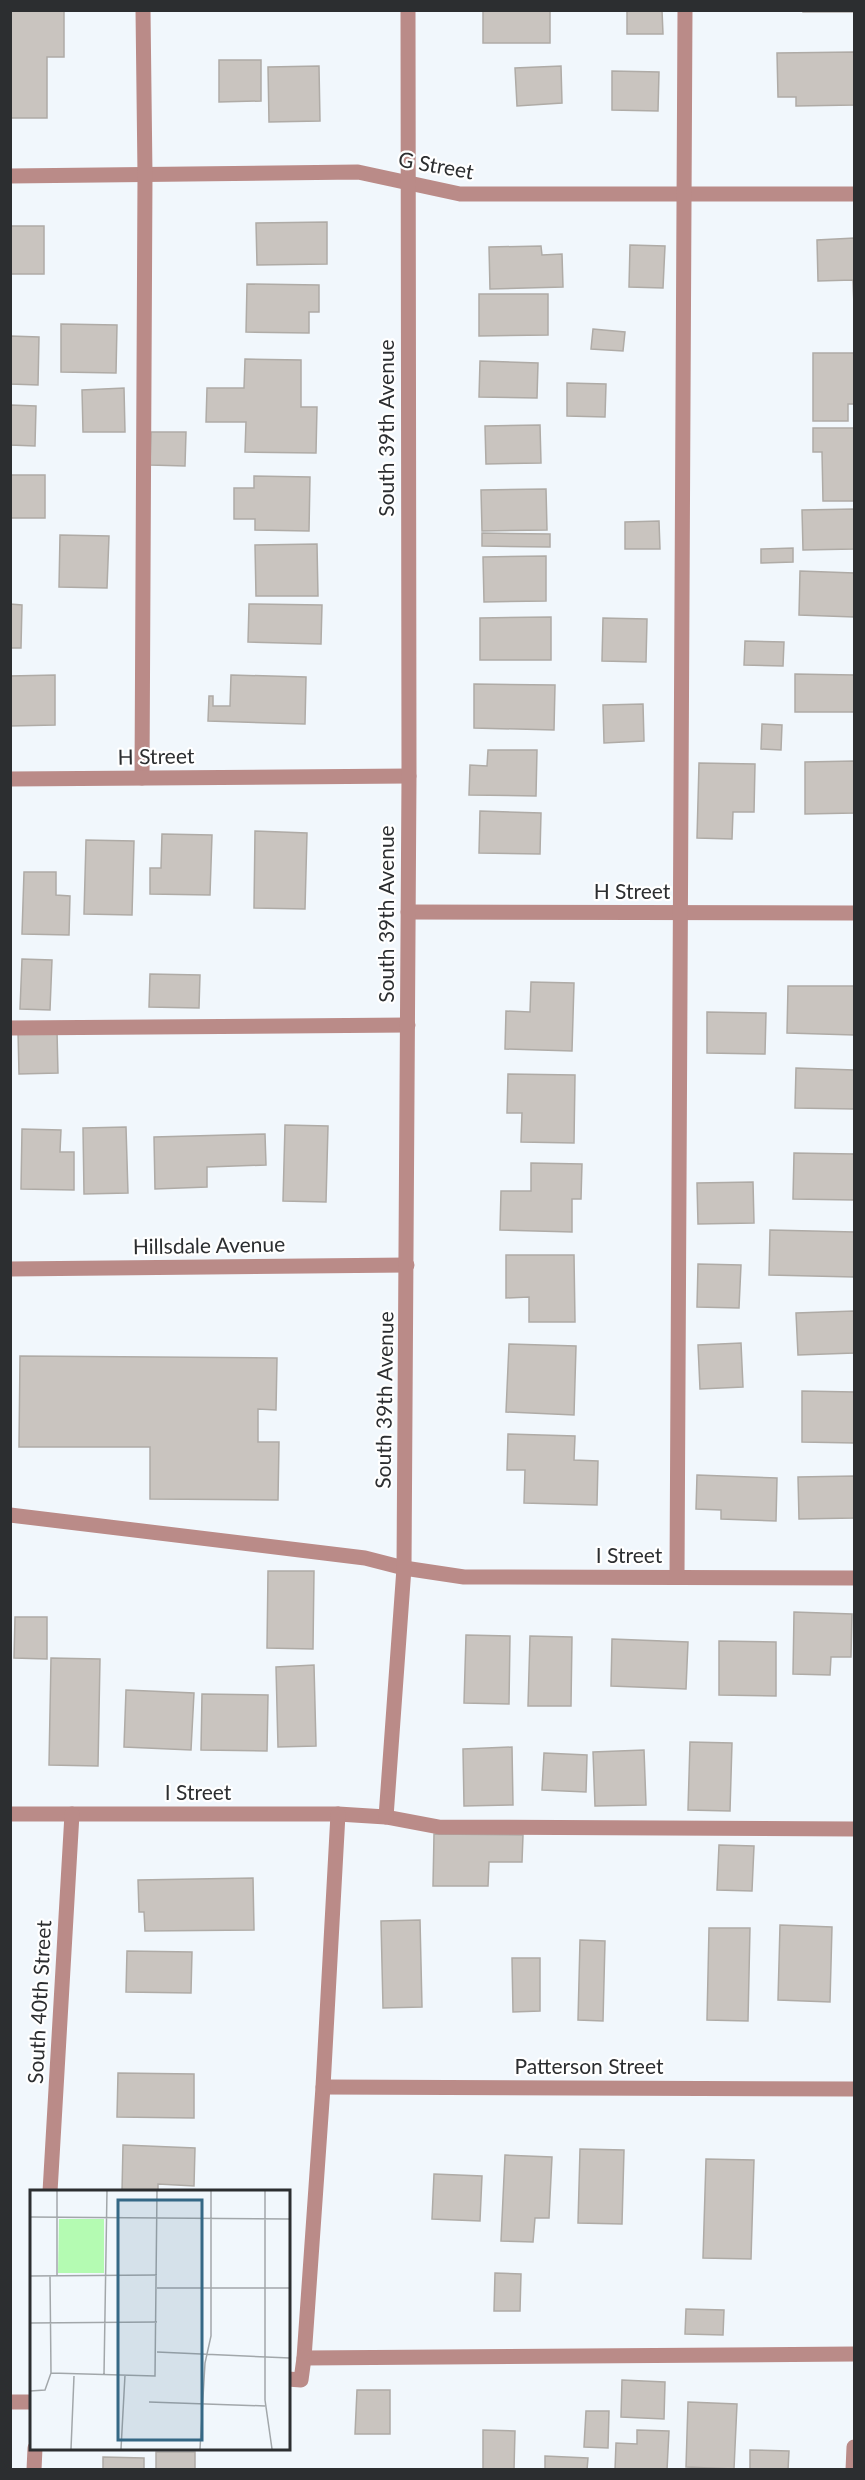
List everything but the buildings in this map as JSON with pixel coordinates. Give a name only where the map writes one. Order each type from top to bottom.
[{"type":"street","points":[[142,778],[145,175],[143,10]]},
{"type":"street","name":"South 39th Avenue","points":[[386,1816],[404,1568],[409,776],[408,10]]},
{"type":"street","points":[[677,1577],[686,10]]},
{"type":"street","name":"G Street","points":[[10,176],[358,172],[460,194],[855,194]]},
{"type":"street","name":"H Street","points":[[10,779],[409,776]]},
{"type":"street","name":"H Street","points":[[408,912],[855,913]]},
{"type":"street","points":[[10,1028],[408,1025]]},
{"type":"street","name":"Hillsdale Avenue","points":[[10,1269],[407,1265]]},
{"type":"street","name":"I Street","points":[[10,1515],[365,1558],[404,1568],[464,1577],[855,1578]]},
{"type":"street","name":"I Street","points":[[10,1814],[338,1814],[386,1816],[439,1827],[855,1829]]},
{"type":"street","name":"South 40th Street","points":[[50,2190],[72,1814]]},
{"type":"street","points":[[290,2379],[302,2380],[304,2358],[323,2087],[338,1814]]},
{"type":"street","name":"Patterson Street","points":[[323,2087],[855,2089]]},
{"type":"street","points":[[304,2358],[855,2354]]},
{"type":"street","points":[[10,2402],[30,2402]]},
{"type":"street","points":[[853,2469],[855,2447]]},
{"type":"street","points":[[34,2469],[35,2450]]}]
